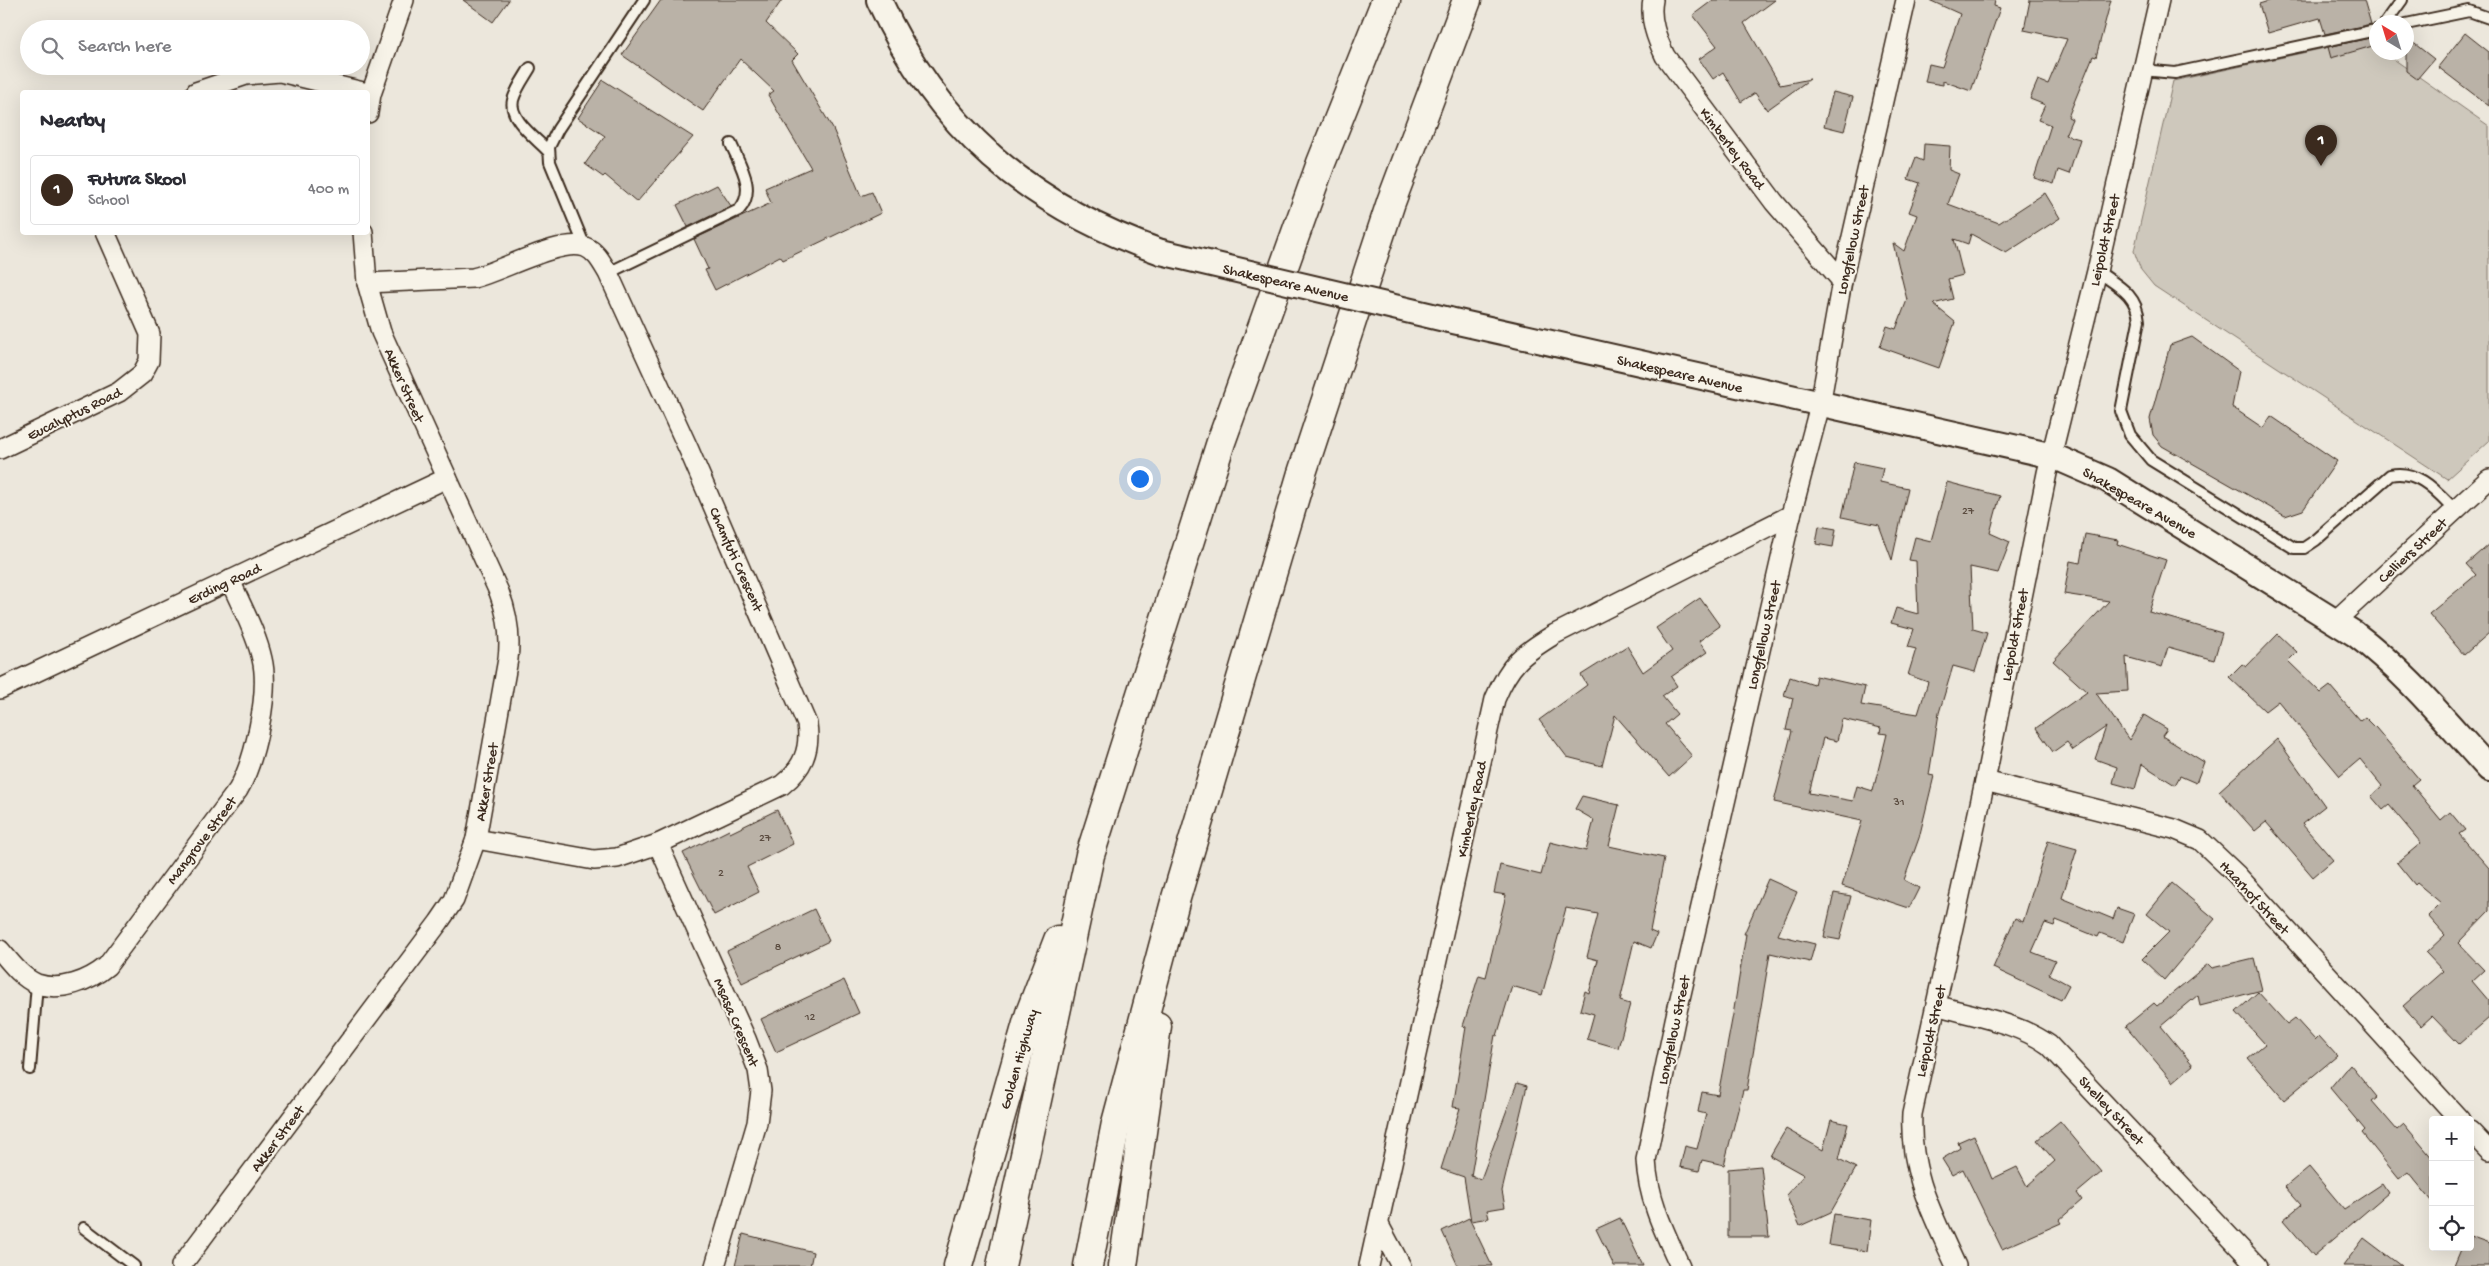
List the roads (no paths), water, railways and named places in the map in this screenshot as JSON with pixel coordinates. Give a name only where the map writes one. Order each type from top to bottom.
[{"type":"highway","points":[[1002,1266],[1090,856],[1221,442],[1321,163],[1386,0]]},
{"type":"highway","points":[[1088,1266],[1116,1123],[1176,898],[1305,464],[1392,202],[1467,0]]},
{"type":"highway","name":"Golden Highway","points":[[958,1266],[1030,1013],[1090,856]]},
{"type":"highway","points":[[1123,1266],[1176,898]]},
{"type":"street","points":[[369,90],[404,0]]},
{"type":"street","name":"Shakespeare Avenue","points":[[879,0],[898,39],[925,83],[949,113],[998,163],[1033,189],[1075,216],[1106,232],[1161,252],[1820,405],[1948,431],[2052,456],[2108,480],[2335,621],[2387,659],[2489,769]]},
{"type":"street","name":"Kimberley Road","points":[[1653,0],[1653,22],[1657,40],[1665,56],[1774,202],[1842,281]]},
{"type":"street","name":"Longfellow Street","points":[[1680,1266],[1652,1202],[1647,1181],[1646,1160],[1677,1011],[1791,515],[1820,405],[1842,281],[1906,0]]},
{"type":"street","name":"Leipoldt Street","points":[[1956,1266],[1920,1185],[1911,1135],[1912,1114],[1985,780],[2047,473],[2097,271],[2159,0]]},
{"type":"street","points":[[201,90],[247,75]]},
{"type":"street","points":[[292,75],[351,90]]},
{"type":"street","name":"Eucalyptus Road","points":[[0,449],[119,392],[142,374],[149,361],[150,334],[106,235]]},
{"type":"street","name":"Akker Street","points":[[181,1266],[454,900],[476,839],[508,659],[509,631],[502,602],[392,358],[374,312],[367,283],[363,235]]},
{"type":"street","points":[[367,283],[473,278],[499,271],[559,248],[577,245],[585,247]]},
{"type":"street","name":"Chamfuti Crescent","points":[[476,839],[594,860],[617,858],[658,844],[782,785],[798,770],[807,753],[809,736],[796,694],[608,273],[596,255],[585,247]]},
{"type":"street","name":"Erding Road","points":[[0,689],[447,478]]},
{"type":"street","name":"Celliers Street","points":[[2335,621],[2489,479]]},
{"type":"street","name":"Kimberley Road","points":[[1369,1266],[1495,699],[1504,676],[1515,662],[1555,634],[1791,515]]},
{"type":"street","name":"Mangrove Street","points":[[37,984],[50,986],[83,982],[95,976],[107,966],[230,802],[246,777],[258,730],[264,675],[256,638],[230,580]]},
{"type":"street","name":"Haarhof Street","points":[[1985,780],[2174,829],[2200,840],[2236,874],[2456,1116]]},
{"type":"street","name":"Msasa Crescent","points":[[658,844],[746,1039],[758,1070],[761,1092],[757,1123],[715,1266]]},
{"type":"street","points":[[0,950],[19,972],[37,984]]},
{"type":"street","name":"Shelley Street","points":[[1936,1005],[2021,1029],[2035,1034],[2049,1044],[2257,1266]]},
{"type":"street","points":[[2474,1135],[2489,1151]]},
{"type":"street","points":[[1379,1225],[1401,1266]]},
{"type":"lane","points":[[548,151],[558,129],[644,0]]},
{"type":"lane","points":[[2391,15],[2402,0]]},
{"type":"lane","points":[[2414,22],[2469,12],[2489,18]]},
{"type":"lane","points":[[2142,70],[2175,73],[2369,31]]},
{"type":"lane","points":[[530,68],[514,98],[513,109],[519,121],[548,151],[560,190],[585,247]]},
{"type":"lane","points":[[608,273],[739,210],[746,201],[748,189],[731,144]]},
{"type":"lane","points":[[2097,271],[2123,290],[2138,308],[2139,321],[2121,411],[2130,435],[2151,460],[2294,548],[2304,548],[2316,540],[2390,475],[2400,473],[2427,482],[2455,510]]},
{"type":"lane","points":[[30,1068],[37,984]]},
{"type":"lane","points":[[84,1228],[134,1266]]},
{"type":"place","name":"Futura Skool","points":[[2321,166]]}]
